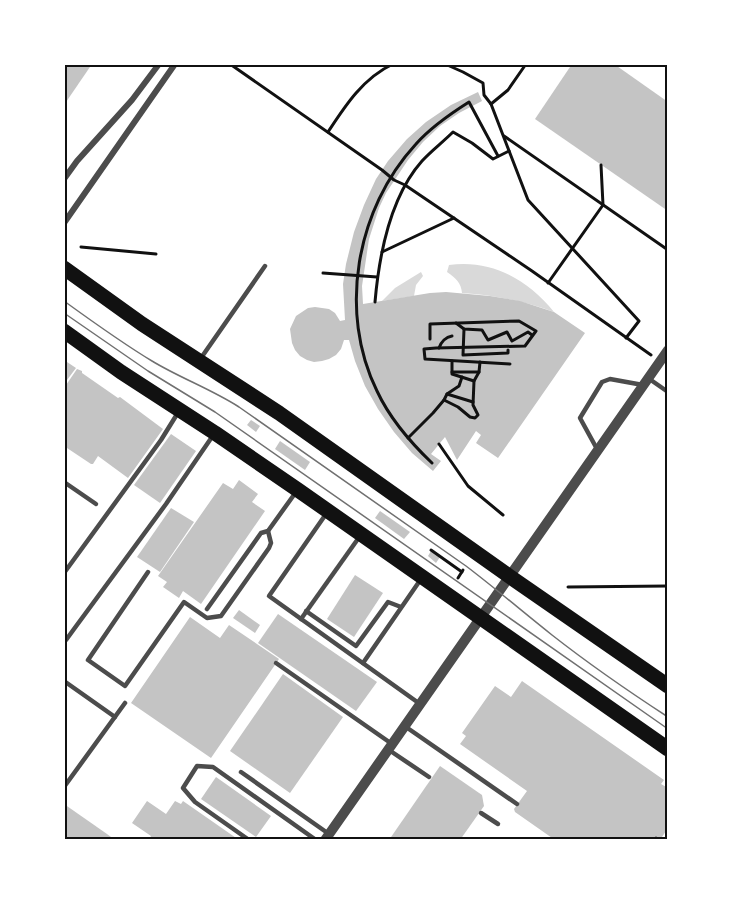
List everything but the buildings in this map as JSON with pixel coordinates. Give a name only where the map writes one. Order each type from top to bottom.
[{"type":"main road","points":[[64,268],[142,324],[279,413],[668,686]]},
{"type":"main road","points":[[64,331],[121,372],[298,490],[668,749]]},
{"type":"street","points":[[64,223],[175,64]]},
{"type":"street","points":[[64,179],[77,161],[132,100],[158,65]]},
{"type":"street","points":[[327,837],[668,350]]},
{"type":"lane","points":[[200,361],[265,266]]},
{"type":"lane","points":[[598,450],[580,418],[602,382],[610,379],[646,381],[668,392]]},
{"type":"lane","points":[[64,573],[180,411]]},
{"type":"lane","points":[[64,639],[66,640],[152,523],[215,433]]},
{"type":"lane","points":[[64,482],[96,504]]},
{"type":"lane","points":[[207,609],[261,533],[268,531],[298,490]]},
{"type":"lane","points":[[328,511],[269,596],[420,704]]},
{"type":"lane","points":[[148,572],[88,660],[125,686],[184,602],[207,618],[221,616],[269,548],[271,543],[268,531]]},
{"type":"lane","points":[[301,619],[361,534]]},
{"type":"lane","points":[[363,663],[422,577]]},
{"type":"lane","points":[[306,611],[356,646],[388,602],[401,607]]},
{"type":"lane","points":[[276,663],[429,777]]},
{"type":"lane","points":[[64,681],[115,717]]},
{"type":"lane","points":[[64,787],[125,703]]},
{"type":"lane","points":[[405,726],[518,804]]},
{"type":"lane","points":[[249,840],[195,802],[183,788],[197,766],[213,767],[316,840]]},
{"type":"lane","points":[[241,772],[327,837]]},
{"type":"lane","points":[[481,813],[498,824]]},
{"type":"path","points":[[230,64],[394,180],[454,218],[637,346]]},
{"type":"path","points":[[445,64],[483,83],[484,95],[491,104],[528,200],[639,321],[626,338]]},
{"type":"path","points":[[491,104],[508,90],[526,64]]},
{"type":"path","points":[[328,132],[347,103],[373,76],[390,65]]},
{"type":"path","points":[[432,463],[392,417],[376,391],[368,371],[357,322],[358,267],[363,241],[379,198],[410,151],[431,129],[469,102],[498,156]]},
{"type":"path","points":[[375,302],[377,277],[390,220],[405,185],[421,162],[453,132],[493,159],[509,151]]},
{"type":"path","points":[[502,135],[668,250]]},
{"type":"path","points":[[548,283],[603,205],[601,165]]},
{"type":"path","points":[[382,252],[454,218]]},
{"type":"path","points":[[81,247],[156,254]]},
{"type":"path","points":[[323,273],[377,277]]},
{"type":"path","points":[[430,339],[430,324],[519,321],[536,331],[525,346],[424,349],[425,359],[510,364]]},
{"type":"path","points":[[456,323],[464,329],[482,330],[488,340],[507,332],[512,341],[528,332],[532,335]]},
{"type":"path","points":[[464,329],[463,355],[508,353],[508,350]]},
{"type":"path","points":[[439,348],[446,339],[452,336]]},
{"type":"path","points":[[452,361],[452,372]]},
{"type":"path","points":[[444,400],[458,407],[470,417],[475,418],[478,415],[473,402],[474,381],[480,363]]},
{"type":"path","points":[[452,372],[478,372]]},
{"type":"path","points":[[452,372],[452,374],[474,381]]},
{"type":"path","points":[[408,438],[434,413],[447,394],[459,386],[462,377]]},
{"type":"path","points":[[447,394],[473,402]]},
{"type":"path","points":[[439,444],[468,486],[503,515]]},
{"type":"path","points":[[431,550],[462,571],[458,578]]},
{"type":"path","points":[[567,587],[668,586]]},
{"type":"shaded area","points":[[449,265],[480,265],[508,274],[533,290],[554,312],[509,299],[462,293],[458,281],[447,272]]},
{"type":"shaded area","points":[[421,272],[423,276],[416,285],[414,296],[382,301],[395,288]]},
{"type":"tram line","points":[[64,301],[152,361],[239,407],[466,566],[580,656],[668,717]]},
{"type":"tram line","points":[[64,313],[148,371],[215,412],[668,729]]}]
